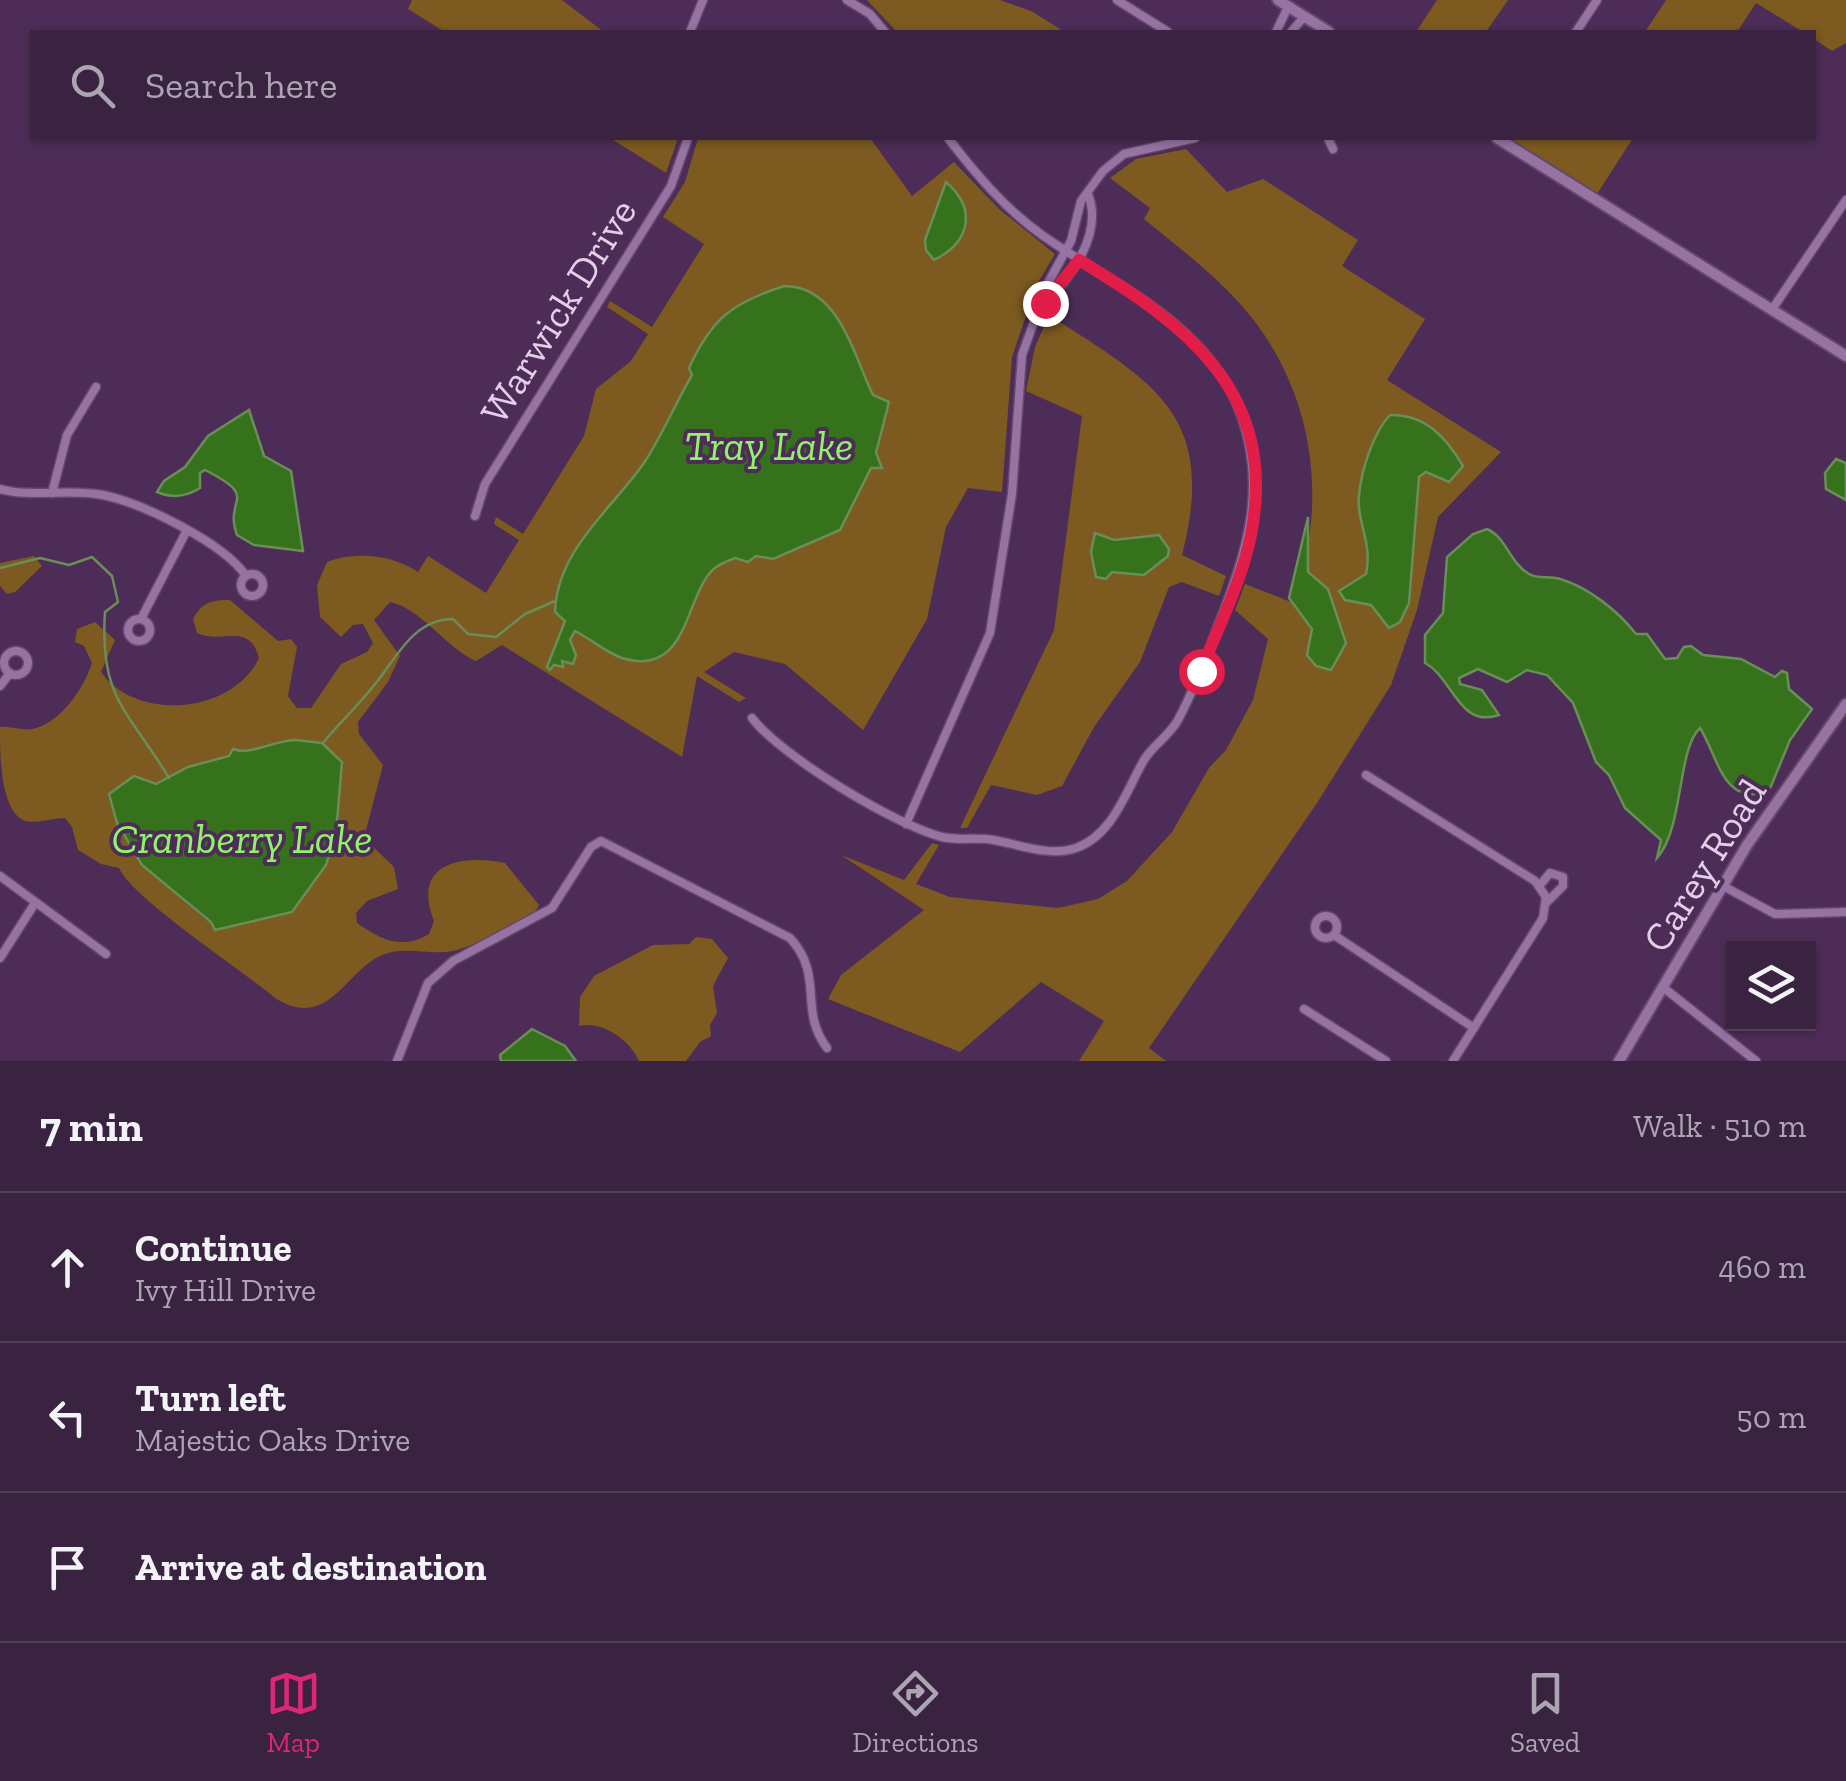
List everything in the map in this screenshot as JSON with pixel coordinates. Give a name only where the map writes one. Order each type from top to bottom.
[{"type":"street","points":[[691,30],[704,0]]},
{"type":"street","points":[[847,0],[870,14],[883,30]]},
{"type":"street","points":[[1118,0],[1165,30]]},
{"type":"street","points":[[1277,30],[1292,9],[1305,0]]},
{"type":"street","points":[[1577,30],[1597,0]]},
{"type":"street","points":[[1292,9],[1326,30]]},
{"type":"street","name":"Warwick Drive","points":[[475,516],[485,484],[678,173],[687,140]]},
{"type":"street","points":[[752,718],[774,742],[906,824],[942,837],[987,839],[1055,852],[1090,840],[1108,824],[1146,756],[1176,724],[1245,556],[1254,516],[1254,471],[1245,428],[1228,384],[1185,331],[1012,210],[950,140]]},
{"type":"street","points":[[906,824],[990,633],[1012,494],[1017,385],[1038,310],[1066,251],[1082,201],[1103,171],[1124,154],[1186,140]]},
{"type":"street","points":[[1329,140],[1333,149]]},
{"type":"street","points":[[1505,140],[1846,356]]},
{"type":"street","points":[[1038,310],[1079,260],[1090,224],[1092,205],[1088,194]]},
{"type":"street","points":[[1774,308],[1846,200]]},
{"type":"street","points":[[52,492],[68,435],[96,388]]},
{"type":"street","points":[[0,489],[104,495],[187,530],[227,556],[246,576]]},
{"type":"street","points":[[141,620],[187,530]]},
{"type":"street","points":[[0,686],[10,672]]},
{"type":"street","name":"Carey Road","points":[[1619,1061],[1723,886],[1846,704]]},
{"type":"street","points":[[1366,774],[1540,885],[1547,902],[1546,914],[1453,1061]]},
{"type":"street","points":[[397,1061],[420,995],[436,973],[552,908],[592,847],[600,842],[790,938],[809,964],[813,1029],[827,1048]]},
{"type":"street","points":[[1540,885],[1552,872],[1562,877],[1563,886],[1547,902]]},
{"type":"street","points":[[0,876],[106,954]]},
{"type":"street","points":[[1723,886],[1779,915],[1846,912]]},
{"type":"street","points":[[0,958],[34,903]]},
{"type":"street","points":[[1334,935],[1474,1028]]},
{"type":"street","points":[[1664,988],[1756,1061]]},
{"type":"street","points":[[1304,1009],[1386,1061]]},
{"type":"shaded area","points":[[412,0],[562,0],[601,30],[442,30],[408,9]]},
{"type":"shaded area","points":[[867,0],[1000,0],[1031,11],[1062,30],[895,30]]},
{"type":"shaded area","points":[[1437,0],[1508,0],[1487,30],[1417,30]]},
{"type":"shaded area","points":[[1666,0],[1846,0],[1846,43],[1832,51],[1816,40],[1816,30],[1800,30],[1756,3],[1738,30],[1646,30]]},
{"type":"shaded area","points":[[613,140],[677,140],[666,173]]},
{"type":"shaded area","points":[[697,140],[871,140],[912,196],[954,162],[999,209],[1055,254],[1036,286],[1012,357],[1002,492],[968,488],[946,527],[927,619],[863,730],[785,664],[734,652],[704,672],[746,698],[739,702],[697,676],[682,757],[502,645],[476,661],[412,612],[390,602],[374,620],[400,656],[388,682],[358,722],[359,734],[383,765],[364,838],[394,867],[398,889],[367,901],[356,913],[357,923],[392,941],[410,941],[429,934],[434,921],[429,886],[435,875],[444,867],[472,860],[505,863],[539,905],[535,912],[467,947],[438,952],[399,951],[380,956],[334,996],[309,1008],[275,998],[166,916],[119,868],[101,864],[78,850],[72,827],[65,818],[30,822],[17,815],[3,781],[0,727],[42,726],[70,704],[92,663],[84,646],[75,642],[77,629],[95,622],[115,640],[101,672],[117,688],[137,699],[184,705],[228,691],[259,658],[255,647],[242,637],[197,633],[193,619],[200,609],[230,600],[278,641],[291,639],[297,647],[288,696],[297,708],[311,708],[341,664],[367,652],[373,643],[363,624],[353,625],[341,637],[320,617],[317,585],[327,562],[374,556],[418,572],[428,556],[486,593],[519,540],[494,524],[496,517],[523,534],[584,436],[596,389],[631,361],[648,334],[607,307],[610,301],[652,327],[704,244],[663,217],[685,182]],"holes":[[[296,740],[321,743],[342,762],[336,833],[326,865],[293,911],[231,927],[205,919],[142,865],[117,823],[108,796],[134,776],[156,784],[203,762]]]},
{"type":"shaded area","points":[[1512,140],[1632,140],[1597,194]]},
{"type":"shaded area","points":[[1186,149],[1227,192],[1263,179],[1358,240],[1342,266],[1425,319],[1387,380],[1501,452],[1438,517],[1417,610],[1391,685],[1317,803],[1149,1048],[1166,1061],[1079,1061],[1104,1021],[1041,982],[960,1052],[828,999],[841,975],[924,910],[841,855],[904,880],[932,843],[939,845],[916,884],[950,897],[1058,908],[1098,899],[1127,881],[1172,832],[1209,768],[1226,750],[1253,700],[1268,639],[1235,610],[1245,584],[1291,602],[1304,564],[1312,486],[1300,409],[1285,372],[1242,306],[1144,219],[1150,208],[1110,178],[1136,159]]},
{"type":"shaded area","points":[[1049,315],[1120,362],[1169,408],[1184,435],[1191,468],[1191,507],[1182,555],[1226,576],[1219,596],[1182,582],[1169,587],[1140,662],[1094,727],[1062,786],[1037,795],[991,785],[967,828],[960,828],[1054,630],[1082,416],[1026,391],[1035,347]]},
{"type":"shaded area","points":[[34,556],[42,566],[15,592],[7,594],[0,586],[0,563]]},
{"type":"shaded area","points":[[696,937],[712,939],[728,958],[713,986],[717,1013],[710,1025],[711,1036],[700,1042],[686,1061],[639,1061],[614,1033],[597,1026],[579,1026],[580,997],[594,976],[653,945],[689,944]]},
{"type":"water","points":[[946,182],[962,202],[966,224],[956,243],[934,260],[926,250],[925,240]]},
{"type":"water","name":"Tray Lake","points":[[784,286],[803,289],[831,310],[851,342],[873,395],[889,402],[876,453],[882,468],[871,468],[840,530],[773,559],[756,556],[748,562],[735,558],[716,567],[706,579],[674,645],[661,656],[645,661],[622,658],[575,631],[570,640],[576,655],[573,664],[562,661],[563,667],[554,665],[550,670],[547,667],[565,621],[555,612],[558,590],[575,550],[651,453],[692,375],[689,368],[706,336],[737,306]]},
{"type":"water","points":[[249,410],[264,456],[291,471],[303,551],[254,545],[237,535],[236,493],[205,470],[200,473],[200,488],[195,491],[178,496],[157,492],[164,481],[185,467],[208,436]]},
{"type":"water","points":[[1390,415],[1414,418],[1433,429],[1463,466],[1449,482],[1426,472],[1419,477],[1409,603],[1400,622],[1389,628],[1371,605],[1345,600],[1339,591],[1366,574],[1360,486],[1373,442]]},
{"type":"water","points":[[1836,459],[1846,463],[1846,500],[1826,489],[1825,473]]},
{"type":"water","points":[[1308,517],[1308,572],[1328,589],[1346,643],[1331,670],[1316,666],[1307,655],[1312,629],[1289,598]]},
{"type":"water","points":[[1487,529],[1529,574],[1560,579],[1592,594],[1636,634],[1647,634],[1665,659],[1677,658],[1684,647],[1691,646],[1703,655],[1741,659],[1775,677],[1782,671],[1787,673],[1789,689],[1812,709],[1790,740],[1769,791],[1754,794],[1732,786],[1700,728],[1687,753],[1672,828],[1657,858],[1661,840],[1625,808],[1609,775],[1596,762],[1573,703],[1547,675],[1527,670],[1507,682],[1478,669],[1459,678],[1460,684],[1482,690],[1499,715],[1485,717],[1465,709],[1425,663],[1425,635],[1443,613],[1447,557],[1473,534]]},
{"type":"water","points":[[1095,533],[1114,540],[1159,535],[1169,549],[1168,556],[1144,575],[1112,572],[1106,579],[1096,577],[1091,552]]},
{"type":"water","name":"Cranberry Lake","points":[[296,740],[322,743],[342,762],[336,833],[326,865],[292,912],[215,930],[211,922],[142,865],[117,823],[109,794],[134,776],[156,784],[188,767],[229,756],[233,749],[247,751]]},
{"type":"water","points":[[532,1029],[565,1046],[576,1061],[501,1061],[500,1055]]},
{"type":"waterway","points":[[0,568],[40,558],[69,565],[92,557],[112,576],[118,602],[105,612],[104,641],[112,685],[169,778]]},
{"type":"waterway","points":[[323,743],[405,644],[426,626],[453,619],[468,634],[496,637],[525,614],[555,601]]},
{"type":"route","points":[[1045,303],[1064,284],[1079,260],[1185,331],[1216,365],[1237,405],[1251,450],[1256,493],[1254,516],[1245,556],[1201,671]]}]
